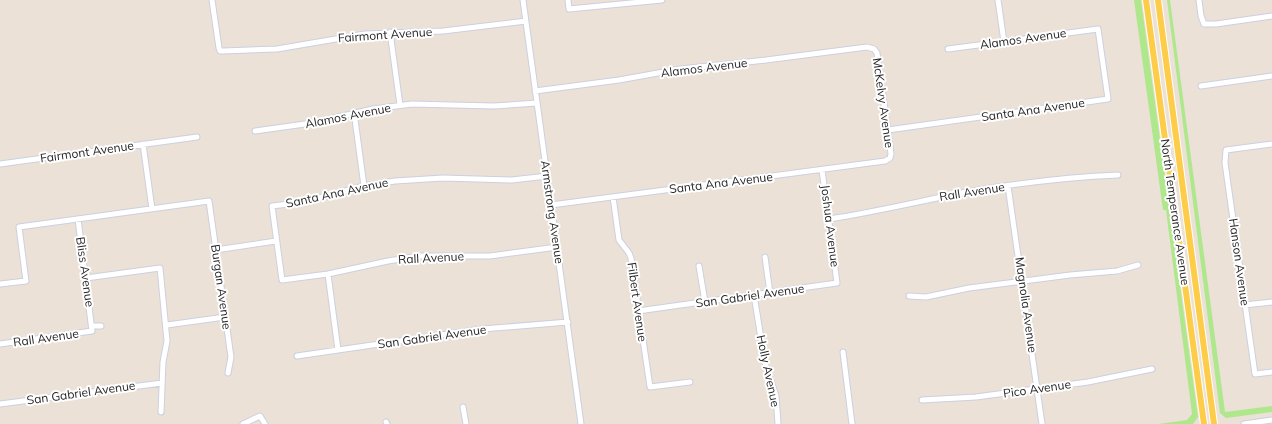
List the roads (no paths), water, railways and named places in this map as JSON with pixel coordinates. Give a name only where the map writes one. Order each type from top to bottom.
[{"type":"main road","name":"North Temperance Avenue","points":[[1146,0],[1204,424]]},
{"type":"main road","name":"North Temperance Avenue","points":[[1158,0],[1214,424]]},
{"type":"street","name":"Fairmont Avenue","points":[[212,0],[220,51],[277,49],[336,38],[390,32],[443,31],[526,21]]},
{"type":"street","name":"Armstrong Avenue","points":[[523,0],[582,424]]},
{"type":"street","points":[[568,0],[569,9],[662,0]]},
{"type":"street","points":[[998,0],[1004,42]]},
{"type":"street","points":[[1199,0],[1201,16],[1204,24],[1216,24],[1272,16]]},
{"type":"street","name":"Alamos Avenue","points":[[948,49],[1098,29],[1108,100]]},
{"type":"street","points":[[390,32],[400,106]]},
{"type":"street","name":"Alamos Avenue","points":[[535,91],[688,68],[867,47],[874,48]]},
{"type":"street","name":"McKelvy Avenue","points":[[874,48],[888,130],[891,154],[890,158]]},
{"type":"street","points":[[1201,86],[1272,76]]},
{"type":"street","name":"Santa Ana Avenue","points":[[888,130],[1108,100]]},
{"type":"street","name":"Alamos Avenue","points":[[255,131],[312,123],[354,112],[400,106],[435,104],[500,106],[537,103]]},
{"type":"street","points":[[354,112],[364,186]]},
{"type":"street","name":"Fairmont Avenue","points":[[0,164],[197,138]]},
{"type":"street","points":[[0,284],[26,281],[19,226],[152,209],[143,144]]},
{"type":"street","name":"Hanson Avenue","points":[[1272,144],[1226,150],[1225,163],[1255,374],[1272,372]]},
{"type":"street","name":"Santa Ana Avenue","points":[[551,205],[822,170],[890,158]]},
{"type":"street","name":"Joshua Avenue","points":[[822,170],[837,283]]},
{"type":"street","name":"Rall Avenue","points":[[828,219],[867,214],[946,196],[1008,186],[1118,175]]},
{"type":"street","name":"Santa Ana Avenue","points":[[276,241],[272,206],[304,202],[364,186],[420,178],[493,180],[547,176]]},
{"type":"street","name":"Magnolia Avenue","points":[[1008,186],[1023,281],[1042,424]]},
{"type":"street","name":"Filbert Avenue","points":[[613,197],[618,236],[631,258],[650,387],[690,382]]},
{"type":"street","name":"Burgan Avenue","points":[[152,209],[209,201],[231,357],[228,373]]},
{"type":"street","name":"Bliss Avenue","points":[[78,218],[92,328]]},
{"type":"street","points":[[216,250],[276,241]]},
{"type":"street","name":"Rall Avenue","points":[[276,241],[282,280],[328,274],[419,256],[490,256],[557,247]]},
{"type":"street","points":[[765,257],[770,292]]},
{"type":"street","points":[[909,296],[926,297],[969,288],[1078,274],[1117,271],[1138,265]]},
{"type":"street","points":[[699,266],[704,302]]},
{"type":"street","points":[[86,278],[160,268],[167,325],[167,340],[163,362],[161,412]]},
{"type":"street","points":[[328,274],[338,350]]},
{"type":"street","name":"San Gabriel Avenue","points":[[638,311],[837,283]]},
{"type":"street","name":"Holly Avenue","points":[[754,295],[764,358],[776,396],[778,424]]},
{"type":"street","points":[[1246,305],[1272,302]]},
{"type":"street","points":[[167,325],[225,317]]},
{"type":"street","name":"San Gabriel Avenue","points":[[297,356],[482,329],[568,322]]},
{"type":"street","points":[[92,328],[101,326]]},
{"type":"street","name":"Rall Avenue","points":[[0,344],[92,328]]},
{"type":"street","points":[[843,352],[852,424]]},
{"type":"street","name":"Pico Avenue","points":[[922,400],[976,397],[1037,389],[1088,382],[1152,369]]},
{"type":"street","name":"San Gabriel Avenue","points":[[0,404],[162,383]]},
{"type":"street","points":[[463,407],[466,424]]},
{"type":"street","points":[[243,424],[260,416],[265,424]]},
{"type":"street","points":[[1244,424],[1272,420]]}]
